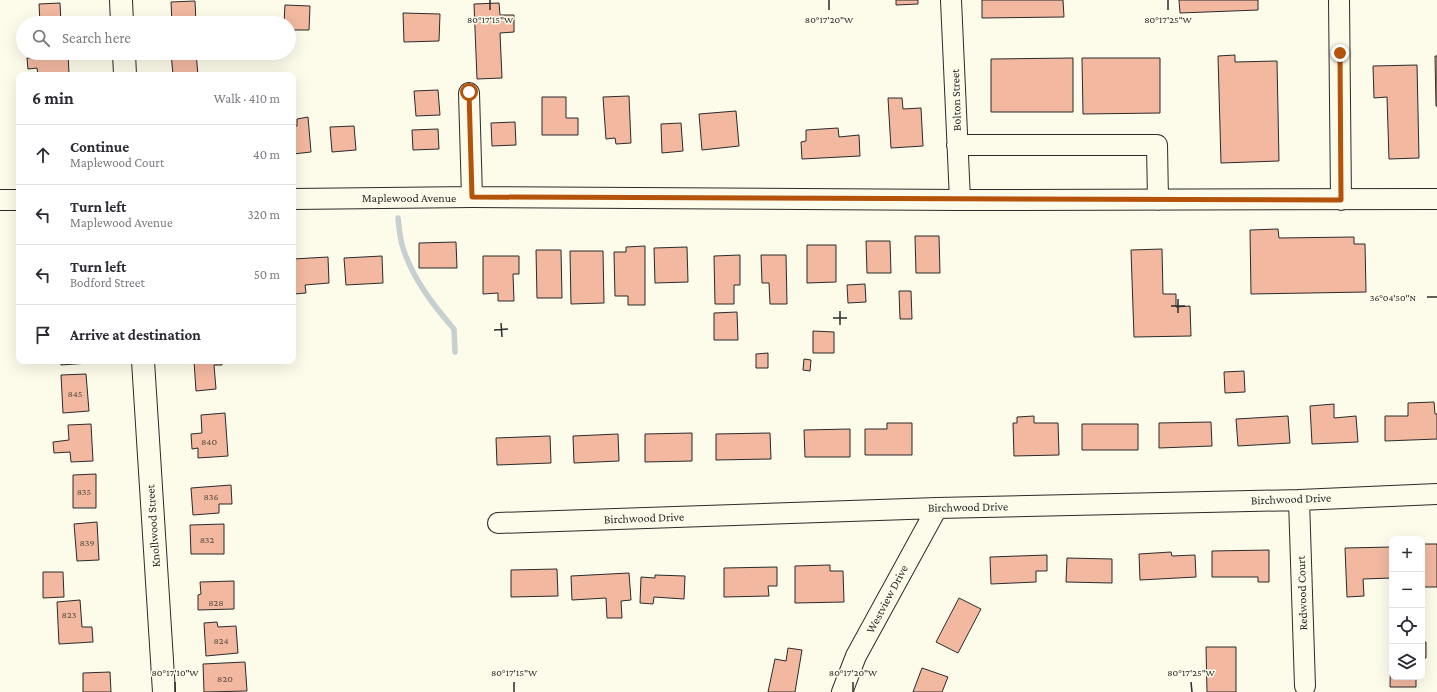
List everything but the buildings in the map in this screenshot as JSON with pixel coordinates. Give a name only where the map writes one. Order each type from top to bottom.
[{"type":"main road","points":[[121,0],[122,16]]},
{"type":"main road","points":[[124,60],[125,72]]},
{"type":"main road","name":"Knollwood Street","points":[[143,364],[164,692]]},
{"type":"street","name":"Bolton Street","points":[[951,0],[960,200]]},
{"type":"street","points":[[1339,0],[1341,200]]},
{"type":"street","points":[[469,92],[472,197]]},
{"type":"street","points":[[958,145],[1157,145],[1158,200]]},
{"type":"street","name":"Maplewood Avenue","points":[[296,199],[472,197],[960,200],[1437,199]]},
{"type":"street","points":[[0,200],[16,200]]},
{"type":"street","name":"Birchwood Drive","points":[[498,523],[937,508],[1299,500],[1437,494]]},
{"type":"street","name":"Redwood Court","points":[[1299,500],[1305,686]]},
{"type":"street","name":"Westview Drive","points":[[842,692],[856,656],[937,508]]},
{"type":"waterway","points":[[398,218],[402,245],[412,270],[431,301],[454,329],[455,352]]},
{"type":"route","points":[[469,92],[472,197],[960,200],[1341,200],[1340,53]]}]
